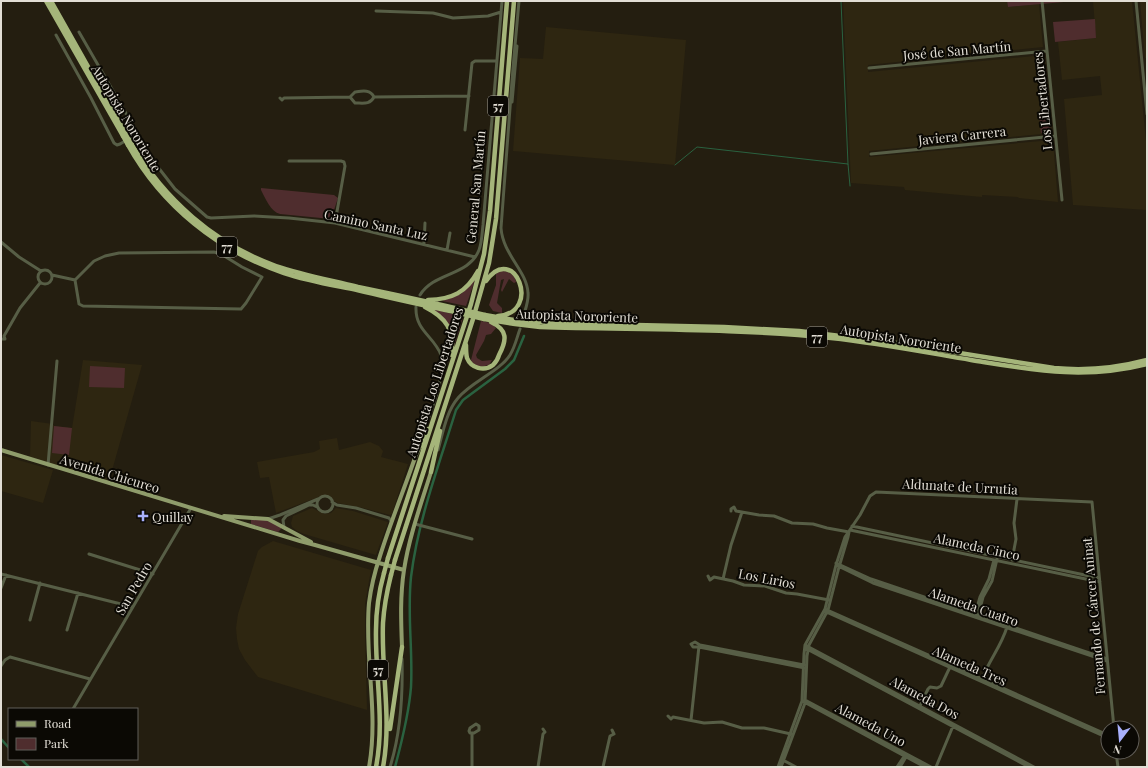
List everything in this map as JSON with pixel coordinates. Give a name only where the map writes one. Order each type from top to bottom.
[{"type":"highway","name":"Autopista Nororiente","points":[[46,1],[124,135],[152,175],[177,204],[210,231],[238,249],[266,262],[291,271],[421,300],[515,324],[540,327],[734,331],[818,337],[1063,373],[1104,372],[1147,364]]},
{"type":"highway","name":"Autopista Nororiente","points":[[51,1],[124,135]]},
{"type":"highway","name":"Autopista Los Libertadores","points":[[376,767],[379,749],[380,722],[376,625],[378,600],[388,558],[437,409],[482,262],[490,211],[507,1]]},
{"type":"highway","name":"Autopista Los Libertadores","points":[[383,767],[386,749],[387,718],[383,624],[385,602],[395,560],[484,284],[491,254],[496,226],[514,1]]},
{"type":"highway","name":"Autopista Nororiente","points":[[130,144],[146,174],[172,204],[197,226],[232,250],[264,266],[291,275],[415,305],[457,310]]},
{"type":"highway","points":[[421,300],[446,298],[460,292],[474,279],[482,262]]},
{"type":"highway","points":[[484,284],[492,273],[502,269],[514,272],[519,281],[520,300],[517,309],[508,315],[493,316]]},
{"type":"highway","points":[[415,305],[424,306],[436,314],[448,326],[452,342],[450,367]]},
{"type":"highway","name":"Autopista Nororiente","points":[[485,317],[493,316],[521,321],[547,323],[724,327],[806,332],[884,341],[1025,365],[1058,369],[1104,368],[1147,360]]},
{"type":"highway","points":[[466,340],[466,356],[472,365],[483,369],[495,363],[504,344],[504,334],[499,326],[485,317]]},
{"type":"highway","points":[[417,452],[437,409]]},
{"type":"highway","points":[[431,472],[443,413]]},
{"type":"highway","points":[[386,749],[402,647]]},
{"type":"main road","name":"Avenida Chicureo","points":[[1,450],[277,535],[315,544],[404,570]]},
{"type":"main road","points":[[369,767],[374,718],[369,645],[369,610],[371,588],[391,519],[417,452]]},
{"type":"main road","points":[[402,647],[401,599],[404,570],[407,553],[431,472]]},
{"type":"main road","name":"Avenida Chicureo","points":[[214,515],[268,519],[315,544]]},
{"type":"main road","points":[[251,526],[250,521],[254,518]]},
{"type":"main road","points":[[277,535],[282,533],[284,527]]},
{"type":"street","name":"General San Martín","points":[[420,295],[431,282],[463,268],[475,257],[481,245],[502,1]]},
{"type":"street","points":[[519,1],[501,232],[506,248],[528,288],[528,299],[523,318]]},
{"type":"street","name":"Los Libertadores","points":[[1042,1],[1062,200]]},
{"type":"street","points":[[1136,1],[1147,114]]},
{"type":"street","points":[[376,11],[433,13],[451,18],[486,16],[501,12]]},
{"type":"street","points":[[56,35],[114,143],[117,145],[120,144],[137,134],[79,32]]},
{"type":"street","name":"José de San Martín","points":[[869,68],[1047,51]]},
{"type":"street","points":[[465,130],[473,62],[496,61]]},
{"type":"street","points":[[284,98],[350,97],[355,92],[368,91],[374,96],[469,96]]},
{"type":"street","points":[[350,97],[354,102],[367,103],[372,101],[374,96]]},
{"type":"street","name":"Camino Santa Luz","points":[[137,134],[150,156],[164,175],[180,193],[202,213],[210,218],[254,216],[335,223],[475,257]]},
{"type":"street","name":"Javiera Carrera","points":[[871,154],[1055,136]]},
{"type":"street","points":[[289,161],[344,162],[345,166],[342,191],[335,223]]},
{"type":"street","points":[[424,244],[425,223]]},
{"type":"street","points":[[447,250],[450,233]]},
{"type":"street","points":[[1,242],[19,257],[41,271],[48,271],[52,275],[75,280]]},
{"type":"street","points":[[214,252],[221,254],[242,267],[261,276],[246,304],[241,309],[82,306],[79,304],[75,280],[98,259],[119,253],[214,252]]},
{"type":"street","points":[[41,271],[37,277],[40,283],[45,285],[52,279],[52,275]]},
{"type":"street","points":[[2,338],[20,308],[40,283]]},
{"type":"street","points":[[415,305],[419,324],[438,350],[443,366],[417,452]]},
{"type":"street","points":[[431,472],[446,423],[454,403],[466,389],[507,360],[513,350],[520,329]]},
{"type":"street","points":[[48,465],[57,361]]},
{"type":"street","name":"Aldunate de Urrutia","points":[[778,767],[804,701],[807,647],[826,611],[849,531],[870,496],[875,492],[1092,502]]},
{"type":"street","points":[[268,519],[280,516],[326,496],[329,497],[332,502],[332,508]]},
{"type":"street","points":[[317,507],[318,499]]},
{"type":"street","points":[[1012,562],[1016,539],[1014,520],[1017,499]]},
{"type":"street","points":[[332,502],[391,519]]},
{"type":"street","name":"Fernando de Cárcer Aninat","points":[[1092,502],[1113,720]]},
{"type":"street","points":[[284,527],[283,520],[286,516],[309,505],[313,505],[325,512],[339,505]]},
{"type":"street","name":"San Pedro","points":[[74,708],[191,508]]},
{"type":"street","points":[[736,511],[771,516],[790,523],[810,524],[849,531]]},
{"type":"street","name":"Los Lirios","points":[[723,579],[730,544],[742,512]]},
{"type":"street","points":[[415,524],[472,539]]},
{"type":"street","name":"Alameda Cinco","points":[[852,526],[1100,582]]},
{"type":"street","name":"Alameda Cinco","points":[[849,531],[996,558]]},
{"type":"street","points":[[89,554],[153,574]]},
{"type":"street","points":[[976,616],[981,595],[990,579],[996,558]]},
{"type":"street","name":"Alameda Cinco","points":[[1012,562],[1099,578]]},
{"type":"street","name":"Alameda Cuatro","points":[[838,565],[870,582],[1008,626],[1107,660]]},
{"type":"street","points":[[1,574],[133,607]]},
{"type":"street","points":[[1,588],[6,575]]},
{"type":"street","name":"Los Lirios","points":[[714,577],[744,585],[765,586],[786,593],[829,600]]},
{"type":"street","points":[[30,620],[40,583]]},
{"type":"street","points":[[68,630],[78,593]]},
{"type":"street","name":"Alameda Tres","points":[[826,611],[1100,733]]},
{"type":"street","points":[[981,680],[989,662],[1001,644],[1008,626]]},
{"type":"street","points":[[692,720],[698,646],[805,667]]},
{"type":"street","points":[[390,767],[397,739],[401,712],[403,679],[402,647]]},
{"type":"street","name":"Alameda Dos","points":[[807,647],[1034,767]]},
{"type":"street","points":[[1,666],[8,658],[12,658],[91,678]]},
{"type":"street","points":[[919,707],[930,687],[937,688],[941,686],[951,666]]},
{"type":"street","name":"Alameda Uno","points":[[804,701],[931,767]]},
{"type":"street","points":[[673,717],[704,723],[722,722],[742,728],[764,728],[792,734]]},
{"type":"street","points":[[936,767],[953,725]]},
{"type":"street","name":"Alameda Dos","points":[[953,725],[1029,767]]},
{"type":"street","points":[[472,734],[472,767]]},
{"type":"street","points":[[538,767],[542,734]]},
{"type":"street","points":[[603,767],[610,736]]},
{"type":"street","points":[[898,767],[906,755]]},
{"type":"street","name":"Alameda Uno","points":[[906,755],[925,767]]},
{"type":"street","points":[[781,759],[796,767]]},
{"type":"street","name":"Aldunate de Urrutia","points":[[781,759],[781,767]]},
{"type":"shaded area","points":[[843,1],[1007,1],[1008,7],[1039,4],[1043,47],[868,65],[868,72],[1045,55],[1052,133],[869,151],[869,157],[1052,140],[1058,202],[1018,197],[982,195],[982,197],[905,190],[904,187],[851,183]]},
{"type":"shaded area","points":[[1093,1],[1132,1],[1147,151],[1147,210],[1073,205],[1064,99],[1102,95],[1100,76],[1062,80],[1058,42],[1096,38]]},
{"type":"shaded area","points":[[1140,1],[1147,1],[1147,58],[1145,58]]},
{"type":"shaded area","points":[[546,27],[686,40],[675,165],[513,151],[520,58],[543,59]]},
{"type":"shaded area","points":[[83,360],[142,365],[109,481],[30,457],[31,421],[72,428]]},
{"type":"shaded area","points":[[337,438],[339,450],[370,442],[379,446],[383,451],[381,457],[408,464],[392,514],[390,515],[338,503],[331,497],[324,495],[276,513],[269,477],[260,478],[257,462],[314,452],[320,449],[319,441]]},
{"type":"shaded area","points":[[1,455],[53,470],[43,503],[1,491]]},
{"type":"shaded area","points":[[312,508],[324,514],[331,513],[336,508],[353,511],[388,522],[376,555],[304,534],[292,527],[291,523],[293,516]]},
{"type":"shaded area","points":[[273,541],[371,570],[365,604],[367,710],[258,677],[245,660],[239,649],[237,639],[236,628],[238,614],[258,551]]},
{"type":"green space","points":[[1007,1],[1075,1],[1008,7]]},
{"type":"green space","points":[[1095,19],[1096,38],[1055,42],[1053,22]]},
{"type":"green space","points":[[1049,113],[1051,133],[1041,133],[1039,114]]},
{"type":"green space","points":[[261,188],[334,195],[338,198],[331,219],[280,214],[271,208],[264,197]]},
{"type":"green space","points":[[501,271],[511,274],[516,282],[514,283],[509,279],[502,292],[501,290],[504,279],[501,280],[497,303],[502,308],[502,313],[493,311],[489,305],[496,285],[496,274]]},
{"type":"green space","points":[[476,277],[466,306],[442,301],[461,294]]},
{"type":"green space","points":[[434,309],[463,317],[453,350],[452,333]]},
{"type":"green space","points":[[481,321],[491,323],[496,328],[491,334],[486,335],[476,355],[477,358],[482,361],[492,360],[489,365],[477,366],[471,360]]},
{"type":"green space","points":[[90,366],[125,368],[124,388],[89,387]]},
{"type":"green space","points":[[54,426],[72,428],[69,455],[52,453]]},
{"type":"green space","points":[[264,519],[281,527],[281,529],[278,532],[251,524],[251,520]]},
{"type":"waterway","points":[[841,1],[848,164]]},
{"type":"waterway","points":[[675,165],[697,147],[848,164],[850,186]]},
{"type":"waterway","points":[[395,767],[403,737],[411,687],[411,577],[414,556],[430,493],[456,410],[463,400],[505,369],[514,360],[524,336]]},
{"type":"waterway","points":[[1,739],[8,747]]},
{"type":"waterway","points":[[22,760],[29,767]]},
{"type":"place","name":"Quillay","points":[[143,516]]}]
